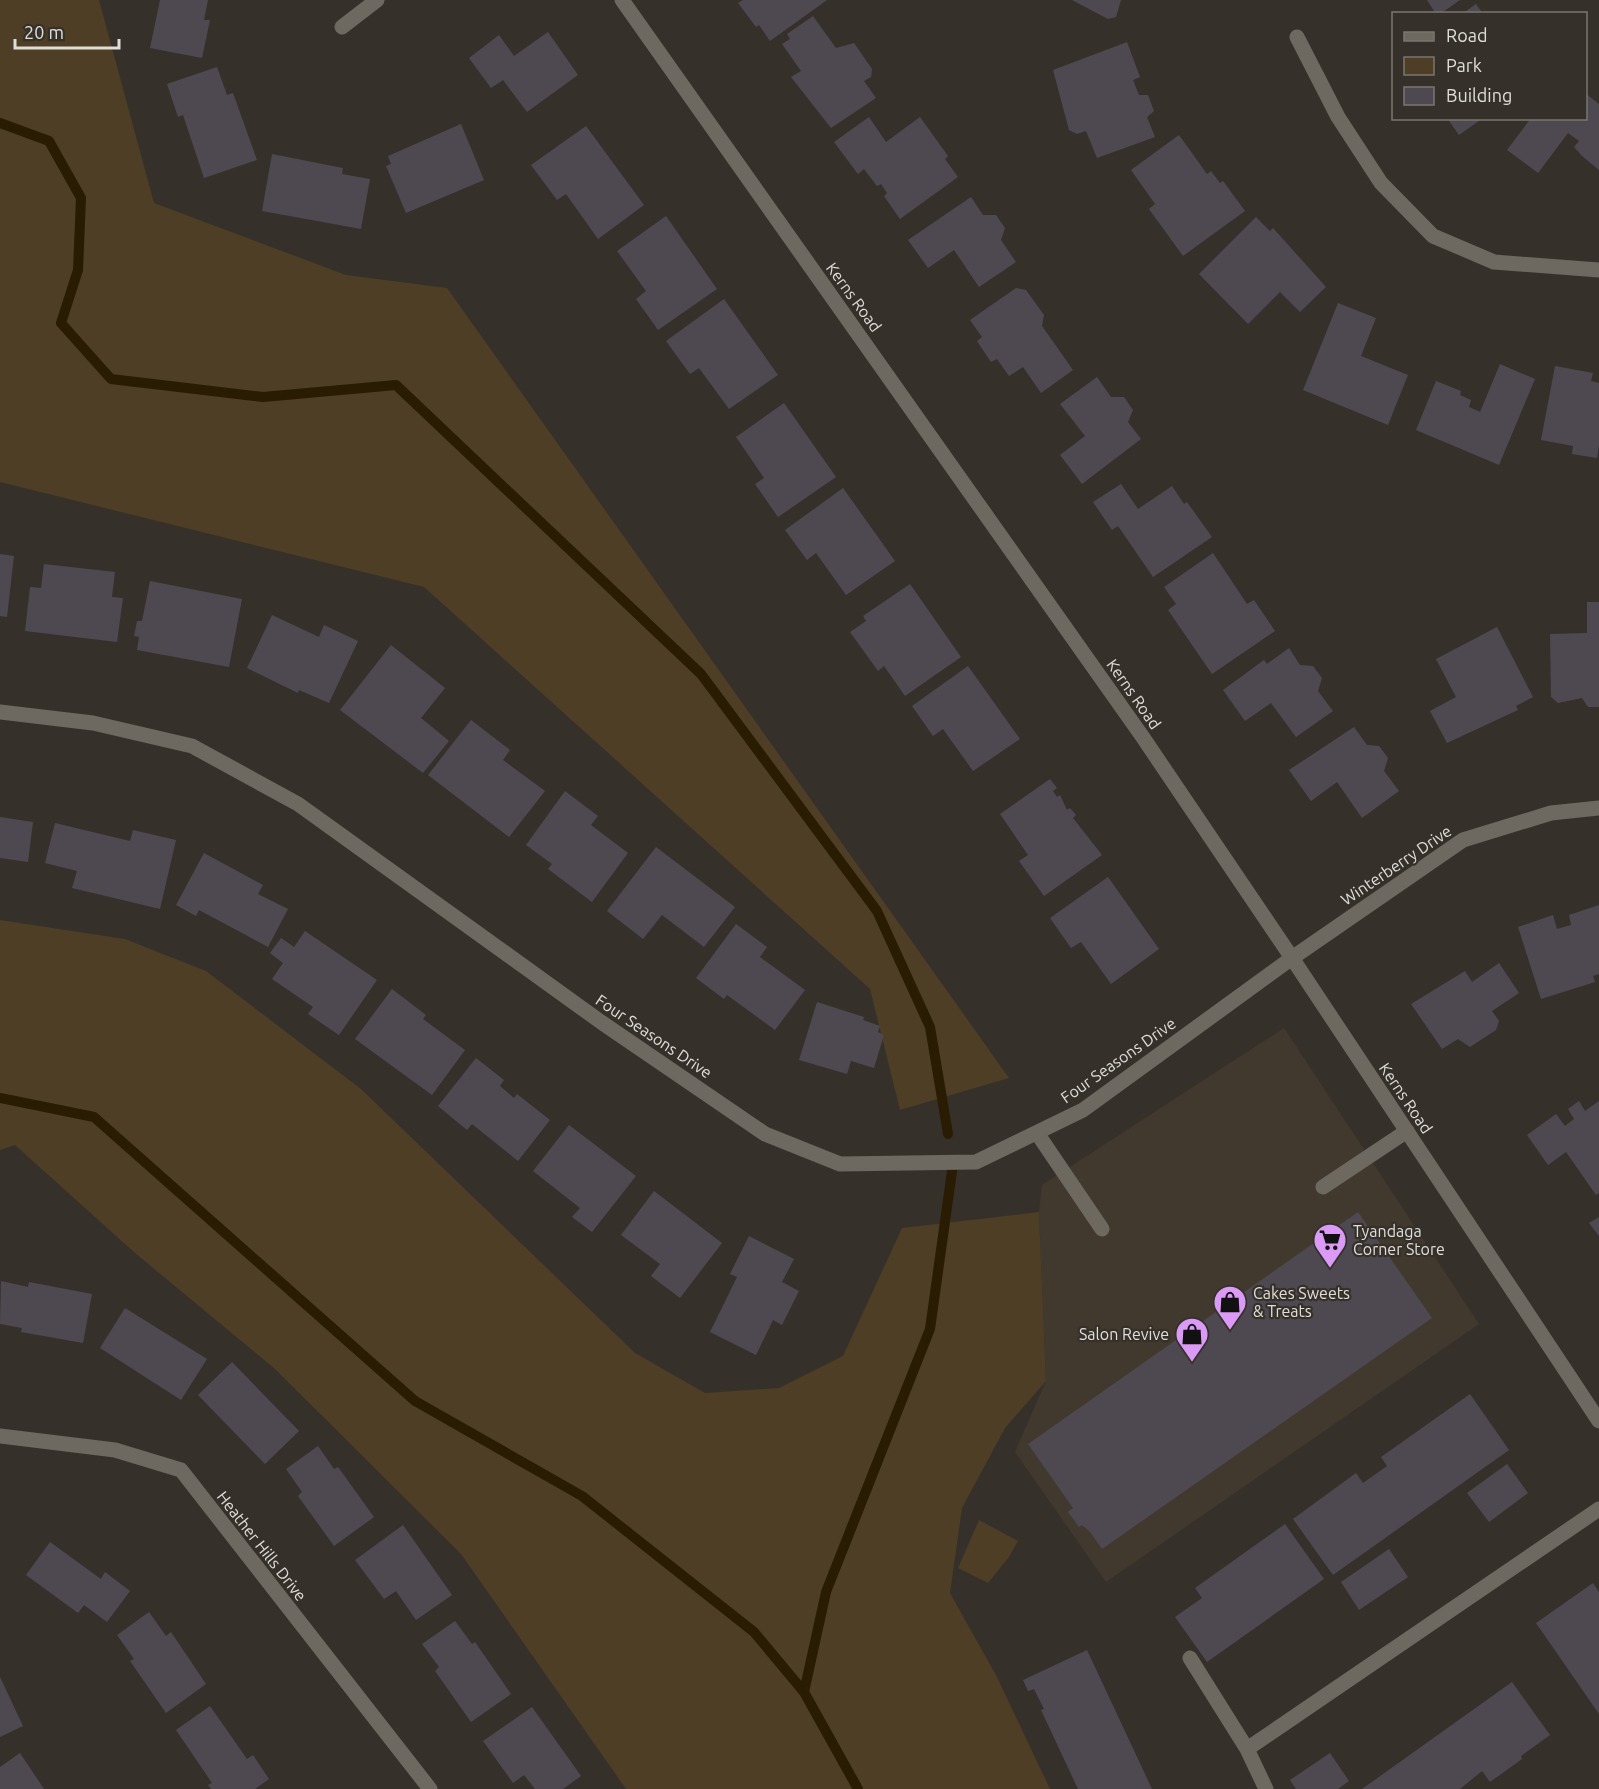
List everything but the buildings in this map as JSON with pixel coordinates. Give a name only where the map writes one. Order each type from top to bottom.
[{"type":"street","points":[[342,27],[377,0]]},
{"type":"street","name":"Kerns Road","points":[[622,0],[1135,726],[1599,1421]]},
{"type":"street","points":[[1297,37],[1338,117],[1381,183],[1434,236],[1494,262],[1599,270]]},
{"type":"street","name":"Four Seasons Drive","points":[[0,712],[93,723],[192,746],[298,804],[601,1022],[765,1134],[840,1164],[976,1162],[1083,1110],[1292,958]]},
{"type":"street","name":"Winterberry Drive","points":[[1292,958],[1463,840],[1551,813],[1599,808]]},
{"type":"street","points":[[1323,1187],[1407,1131]]},
{"type":"street","points":[[1037,1133],[1102,1229]]},
{"type":"street","name":"Heather Hills Drive","points":[[0,1436],[115,1450],[180,1470],[430,1789]]},
{"type":"street","points":[[1246,1749],[1599,1509]]},
{"type":"street","points":[[1190,1658],[1246,1749],[1266,1789]]},
{"type":"shaded area","points":[[1284,1028],[1479,1324],[1106,1582],[1015,1452],[1046,1381],[1039,1212],[1042,1185]]},
{"type":"green space","points":[[0,0],[99,0],[154,203],[346,275],[447,288],[1009,1078],[900,1110],[870,989],[424,587],[0,482]]},
{"type":"green space","points":[[0,920],[125,939],[206,971],[361,1089],[635,1353],[705,1393],[779,1388],[843,1356],[902,1228],[1039,1212],[1046,1381],[1005,1428],[962,1508],[950,1593],[997,1677],[1050,1789],[626,1789],[461,1554],[275,1369],[135,1253],[15,1145],[0,1150]]},
{"type":"green space","points":[[979,1520],[1018,1541],[1009,1557],[988,1583],[958,1568]]},
{"type":"waterway","points":[[0,123],[49,141],[81,198],[78,270],[61,323],[111,379],[263,397],[396,385],[701,674],[877,911],[930,1027],[948,1134]]},
{"type":"waterway","points":[[0,1098],[94,1117],[415,1401],[582,1496],[754,1632],[804,1692],[858,1789]]},
{"type":"waterway","points":[[804,1692],[826,1592],[930,1329],[953,1164]]},
{"type":"place","name":"Tyandaga Corner Store","points":[[1330,1269]]},
{"type":"place","name":"Cakes Sweets & Treats","points":[[1230,1331]]},
{"type":"place","name":"Salon Revive","points":[[1192,1363]]}]
